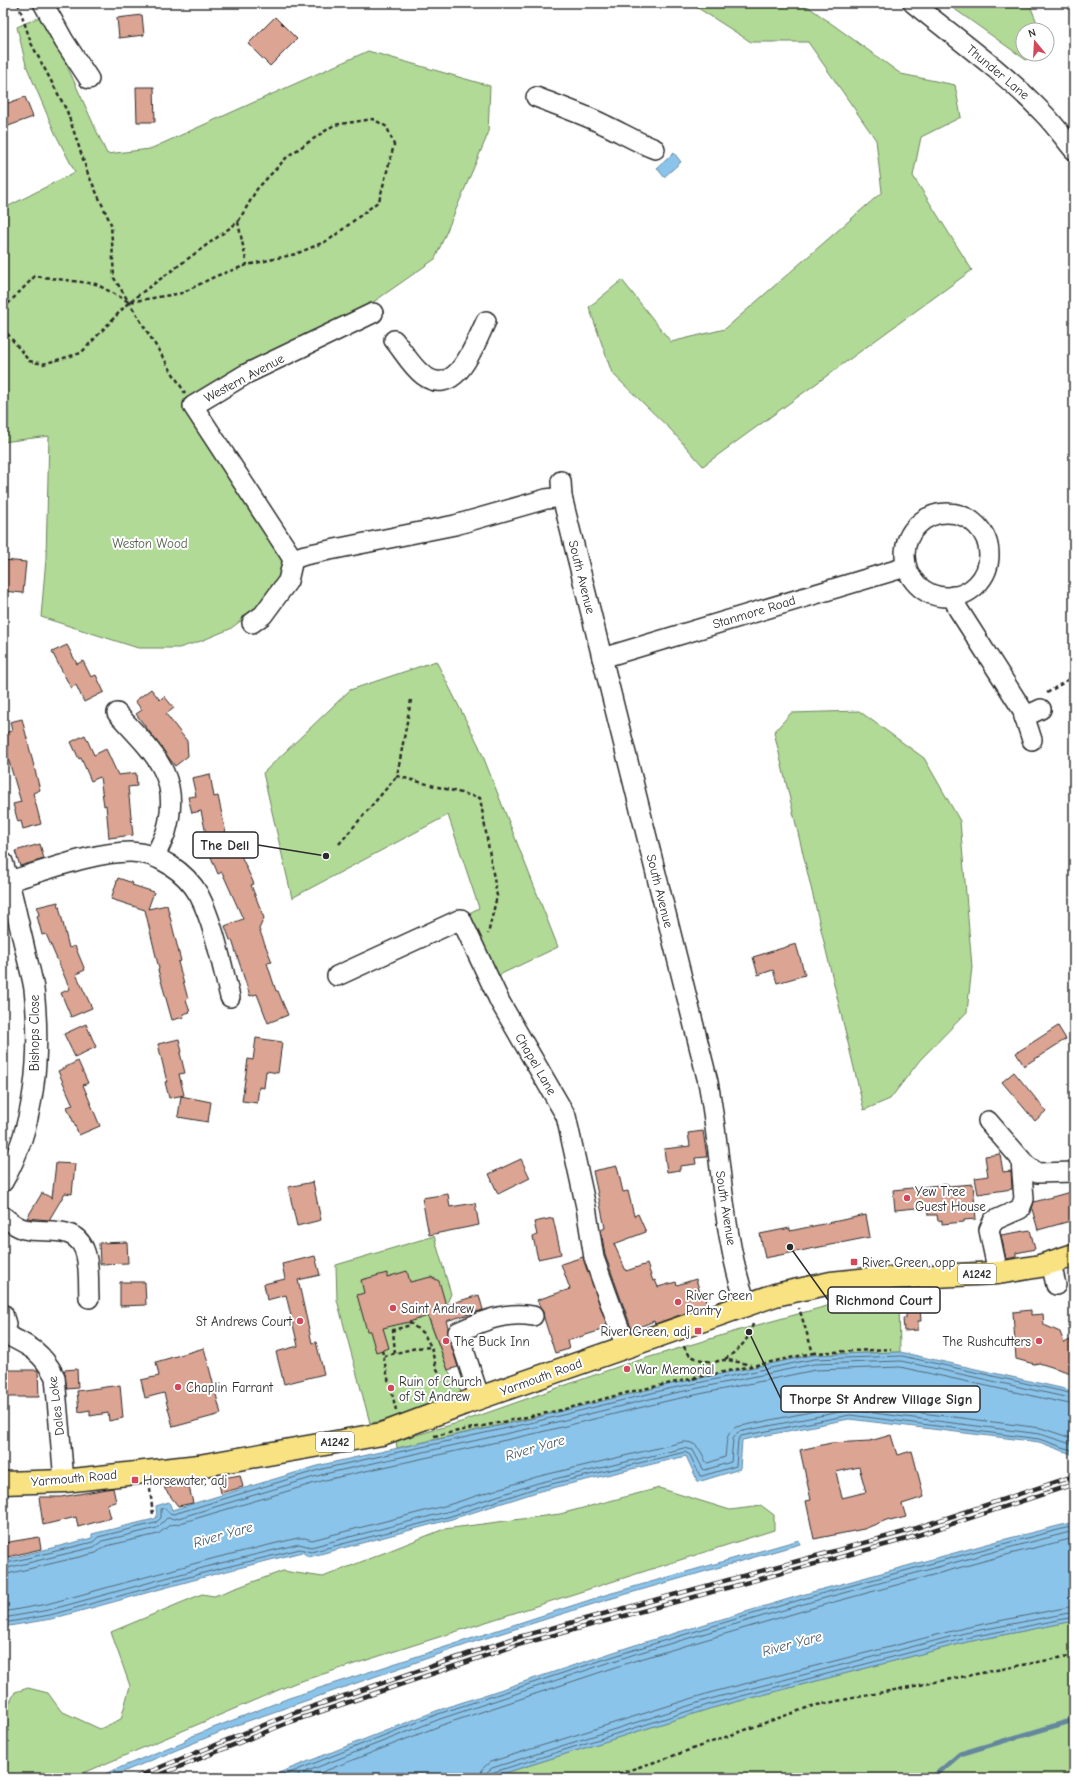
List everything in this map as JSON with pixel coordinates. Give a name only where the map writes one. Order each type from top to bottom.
[{"type":"main road","name":"Yarmouth Road","points":[[3,1483],[64,1481],[199,1466],[382,1434],[752,1302],[794,1290],[832,1283],[870,1279],[998,1273],[1040,1266],[1074,1255]]},
{"type":"street","points":[[44,3],[64,41],[89,79]]},
{"type":"street","name":"Thunder Lane","points":[[913,3],[991,65],[1031,100],[1074,150]]},
{"type":"street","points":[[536,97],[575,112],[606,126],[635,142],[655,149]]},
{"type":"street","name":"Western Avenue","points":[[292,559],[193,406],[246,374],[373,313]]},
{"type":"street","points":[[394,340],[422,374],[433,382],[442,383],[453,377],[463,365],[486,321]]},
{"type":"street","name":"South Avenue","points":[[292,559],[305,555],[455,525],[546,499],[562,489],[602,658],[708,1082],[713,1109],[718,1162],[734,1263],[752,1302]]},
{"type":"street","points":[[945,513],[957,515],[972,522],[983,535],[988,549],[987,565],[982,578],[970,590],[953,596],[941,597],[924,591],[913,580],[906,567],[905,552],[908,538],[917,526],[931,516],[945,513]]},
{"type":"street","points":[[252,623],[263,615],[288,581],[292,559]]},
{"type":"street","name":"Stanmore Road","points":[[602,658],[906,567]]},
{"type":"street","points":[[953,596],[958,609],[1022,709],[1032,713],[1032,740]]},
{"type":"street","points":[[117,713],[160,763],[169,782],[171,803],[166,832],[155,857]]},
{"type":"street","points":[[9,881],[103,854],[131,852],[155,857],[174,867],[190,882],[199,896],[207,915],[230,997]]},
{"type":"street","name":"Bishops Close","points":[[3,862],[9,881],[34,988],[36,1060],[28,1115],[22,1140],[3,1182]]},
{"type":"street","name":"Chapel Lane","points":[[337,976],[461,920],[500,1002],[566,1116],[586,1207],[594,1258],[626,1347]]},
{"type":"street","points":[[988,1121],[1021,1160],[1037,1172],[1074,1172]]},
{"type":"street","points":[[998,1273],[989,1230],[993,1221],[1020,1209],[1024,1199],[1021,1160]]},
{"type":"street","points":[[3,1216],[10,1222],[22,1228],[38,1231],[66,1232],[72,1234],[79,1240],[86,1257],[89,1298]]},
{"type":"street","points":[[1051,1263],[1056,1285]]},
{"type":"street","name":"Dales Loke","points":[[3,1314],[6,1324],[3,1333],[34,1349],[48,1363],[55,1376],[64,1481]]},
{"type":"street","points":[[472,1401],[456,1325],[478,1323],[504,1316],[521,1314],[533,1316]]},
{"type":"path","points":[[18,3],[31,43],[67,111],[88,174],[111,224],[114,278],[193,406]]},
{"type":"path","points":[[3,309],[35,276],[96,284],[128,302],[182,293],[216,276],[247,265],[296,254],[328,240],[379,201],[394,145],[388,127],[373,119],[334,125],[288,156],[257,189],[238,222],[128,302],[81,353],[43,364],[29,361],[3,328]]},
{"type":"path","points":[[238,222],[247,265]]},
{"type":"path","points":[[339,844],[397,776],[411,700]]},
{"type":"path","points":[[397,776],[480,798],[497,896],[483,952],[479,957]]},
{"type":"path","points":[[794,1290],[813,1353]]},
{"type":"path","points":[[680,1328],[686,1351],[697,1360],[712,1362],[725,1359],[738,1350],[751,1332],[752,1302]]},
{"type":"path","points":[[395,1353],[393,1330],[410,1324],[424,1334],[431,1347],[436,1367],[443,1380],[454,1388],[462,1397],[472,1401]]},
{"type":"path","points":[[384,1356],[416,1348],[431,1347]]},
{"type":"path","points":[[427,1438],[561,1410],[813,1353],[891,1349]]},
{"type":"path","points":[[382,1350],[389,1383]]},
{"type":"path","points":[[725,1359],[752,1366]]},
{"type":"path","points":[[693,1379],[712,1362]]},
{"type":"path","points":[[392,1393],[396,1412]]},
{"type":"path","points":[[605,1778],[667,1758],[812,1706],[1074,1655]]},
{"type":"green space","points":[[690,3],[803,3],[901,74],[955,85],[961,117],[921,137],[913,176],[972,270],[703,466],[671,430],[612,373],[589,307],[622,280],[671,342],[725,329],[882,192],[876,140],[808,42],[751,42]]},
{"type":"green space","points":[[946,3],[1029,3],[1037,22],[1015,22],[1015,52]]},
{"type":"green space","name":"Weston Wood","points":[[44,15],[107,154],[150,149],[368,51],[490,86],[488,134],[435,259],[372,303],[185,400],[277,550],[285,569],[276,591],[254,611],[230,629],[179,648],[138,648],[41,617],[46,558],[49,436],[3,442],[3,209],[75,172],[55,133],[26,65],[17,27]]},
{"type":"green space","points":[[436,661],[479,746],[558,947],[495,977],[465,915],[479,908],[448,815],[292,898],[263,773],[350,690]]},
{"type":"green space","points":[[859,711],[924,758],[960,821],[972,967],[967,1012],[920,1060],[890,1099],[864,1110],[774,732],[791,713]]},
{"type":"green space","points":[[434,1236],[451,1294],[443,1312],[428,1317],[448,1370],[464,1396],[403,1418],[370,1423],[337,1300],[336,1265]]},
{"type":"green space","points":[[899,1298],[900,1352],[813,1355],[397,1448],[396,1441],[461,1422],[620,1366],[743,1329],[838,1303]]},
{"type":"green space","points":[[659,1488],[730,1510],[762,1506],[774,1515],[774,1530],[295,1683],[72,1778],[3,1778],[3,1711],[6,1710],[15,1692],[28,1688],[48,1693],[61,1711],[100,1729],[121,1719],[130,1686],[111,1632],[202,1594],[214,1596],[283,1571],[323,1577],[444,1529],[560,1514]]},
{"type":"green space","points":[[1074,1621],[1074,1778],[489,1778],[712,1708],[967,1642]]},
{"type":"water","points":[[674,153],[681,162],[664,177],[657,168]]},
{"type":"water","name":"River Yare","points":[[900,1352],[1074,1391],[1074,1455],[1039,1442],[849,1419],[742,1440],[740,1469],[698,1482],[686,1456],[540,1491],[452,1519],[309,1557],[302,1552],[51,1619],[3,1627],[3,1560],[92,1538],[92,1534],[154,1519],[157,1517],[156,1506],[169,1502],[172,1510],[321,1465],[530,1419],[667,1385],[813,1355]]},
{"type":"water","name":"River Yare","points":[[1074,1522],[1074,1621],[967,1642],[712,1708],[489,1778],[266,1778],[436,1711],[632,1646],[812,1592],[998,1541]]},
{"type":"water","points":[[799,1540],[800,1544],[606,1600],[474,1642],[245,1722],[108,1778],[95,1778],[185,1742],[185,1739],[289,1698],[605,1595]]},
{"type":"building","points":[[142,15],[144,35],[119,38],[117,18]]},
{"type":"building","points":[[275,17],[297,39],[270,66],[248,44]]},
{"type":"building","points":[[136,87],[154,87],[155,122],[137,122]]},
{"type":"building","points":[[25,97],[33,117],[3,128],[3,105]]},
{"type":"building","points":[[3,560],[26,562],[23,593],[3,591]]},
{"type":"building","points":[[67,645],[77,664],[83,661],[91,677],[96,675],[104,692],[84,702],[76,685],[71,688],[52,652]]},
{"type":"building","points":[[151,689],[160,700],[164,696],[174,708],[166,714],[187,741],[188,756],[175,766],[136,714],[142,710],[135,701]]},
{"type":"building","points":[[22,719],[40,790],[33,793],[41,824],[23,829],[21,821],[18,822],[13,804],[21,802],[3,741],[3,733],[12,731],[10,722]]},
{"type":"building","points":[[85,735],[94,755],[106,749],[118,775],[136,773],[137,786],[128,787],[133,835],[109,838],[106,805],[104,806],[100,777],[91,781],[81,758],[79,759],[71,742]]},
{"type":"building","points":[[210,774],[214,797],[218,796],[230,852],[238,849],[254,884],[251,885],[264,918],[259,929],[272,962],[267,963],[276,991],[278,991],[288,1015],[268,1023],[257,994],[250,996],[232,940],[230,940],[225,926],[243,919],[222,872],[218,874],[211,857],[201,811],[192,813],[188,797],[196,796],[192,778]]},
{"type":"building","points":[[40,844],[44,859],[20,866],[15,851]]},
{"type":"building","points":[[118,878],[133,883],[132,885],[154,892],[148,909],[167,905],[181,961],[178,962],[190,1012],[183,1014],[184,1017],[172,1020],[158,970],[145,910],[111,899]]},
{"type":"building","points":[[58,902],[69,948],[75,946],[85,970],[76,974],[92,1008],[71,1017],[61,993],[70,989],[46,934],[42,935],[37,916],[39,915],[37,907]]},
{"type":"building","points":[[796,944],[805,975],[777,983],[773,970],[758,975],[753,957]]},
{"type":"building","points":[[86,1024],[96,1047],[75,1057],[64,1034]]},
{"type":"building","points":[[1058,1026],[1066,1039],[1024,1066],[1016,1053]]},
{"type":"building","points":[[256,1038],[282,1042],[278,1073],[266,1071],[264,1088],[259,1087],[257,1103],[242,1101],[248,1059],[253,1060]]},
{"type":"building","points":[[179,1039],[182,1052],[180,1053],[185,1073],[179,1074],[184,1095],[169,1098],[165,1082],[167,1082],[158,1044]]},
{"type":"building","points":[[78,1061],[88,1083],[83,1085],[100,1126],[79,1135],[67,1107],[73,1105],[58,1071]]},
{"type":"building","points":[[1014,1072],[1046,1111],[1035,1121],[1002,1082]]},
{"type":"building","points":[[181,1096],[211,1102],[208,1122],[178,1117]]},
{"type":"building","points":[[703,1131],[707,1157],[695,1158],[696,1164],[680,1166],[680,1170],[667,1172],[664,1149],[690,1146],[688,1133]]},
{"type":"building","points":[[1000,1154],[1003,1172],[1011,1171],[1012,1189],[978,1194],[975,1178],[988,1176],[985,1156]]},
{"type":"building","points":[[521,1159],[530,1178],[498,1194],[489,1174]]},
{"type":"building","points":[[56,1163],[75,1164],[72,1194],[65,1193],[49,1220],[27,1218],[42,1193],[52,1198]]},
{"type":"building","points":[[617,1166],[623,1192],[628,1191],[634,1216],[638,1214],[646,1232],[614,1244],[626,1271],[647,1264],[653,1281],[655,1280],[658,1287],[676,1282],[677,1285],[696,1279],[701,1296],[705,1294],[708,1305],[655,1324],[654,1321],[632,1330],[605,1255],[601,1230],[605,1228],[593,1171]]},
{"type":"building","points":[[313,1182],[321,1220],[297,1226],[288,1187]]},
{"type":"building","points":[[948,1184],[948,1186],[973,1184],[976,1219],[964,1220],[964,1222],[942,1224],[942,1220],[938,1221],[937,1215],[928,1215],[927,1207],[895,1210],[893,1190]]},
{"type":"building","points":[[1074,1191],[1074,1220],[1038,1230],[1032,1209],[1034,1202]]},
{"type":"building","points":[[448,1194],[450,1207],[475,1203],[479,1225],[429,1235],[422,1198]]},
{"type":"building","points":[[866,1215],[870,1237],[765,1258],[760,1234],[790,1228],[790,1231]]},
{"type":"building","points":[[553,1218],[561,1254],[538,1259],[533,1237],[537,1235],[534,1222]]},
{"type":"building","points":[[1030,1230],[1035,1249],[1016,1253],[1016,1257],[1006,1259],[1001,1235]]},
{"type":"building","points":[[127,1242],[128,1263],[100,1264],[99,1243]]},
{"type":"building","name":"St Andrews Court","points":[[315,1256],[320,1275],[298,1280],[312,1343],[316,1342],[324,1374],[284,1384],[276,1352],[298,1346],[286,1295],[267,1300],[264,1284],[285,1279],[282,1264]]},
{"type":"building","points":[[583,1257],[608,1328],[567,1341],[569,1349],[555,1353],[543,1312],[537,1300],[570,1289],[561,1264]]},
{"type":"building","name":"Saint Andrew","points":[[407,1271],[410,1282],[431,1277],[439,1281],[446,1305],[479,1295],[483,1310],[446,1321],[448,1335],[458,1367],[448,1370],[428,1316],[383,1328],[389,1348],[376,1352],[370,1331],[367,1331],[357,1295],[364,1293],[361,1280],[387,1273],[387,1277]]},
{"type":"building","points":[[120,1282],[145,1282],[146,1305],[120,1306]]},
{"type":"building","points":[[920,1308],[921,1321],[918,1321],[918,1330],[904,1331],[903,1318],[906,1318],[906,1309]]},
{"type":"building","name":"The Rushcutters","points":[[1031,1310],[1031,1315],[1043,1314],[1044,1325],[1060,1332],[1064,1343],[1070,1340],[1074,1350],[1074,1374],[1039,1363],[1034,1364],[1016,1359],[1013,1312]]},
{"type":"building","name":"Chaplin Farrant","points":[[204,1348],[221,1414],[173,1427],[164,1393],[145,1398],[141,1380],[159,1376],[156,1362]]},
{"type":"building","points":[[77,1369],[78,1388],[67,1389],[64,1370]]},
{"type":"building","points":[[3,1370],[38,1370],[39,1397],[3,1397]]},
{"type":"building","points":[[120,1385],[123,1418],[109,1421],[108,1413],[90,1416],[90,1410],[79,1412],[77,1391]]},
{"type":"building","points":[[891,1435],[897,1455],[912,1451],[924,1497],[902,1504],[906,1517],[890,1521],[889,1519],[864,1529],[814,1539],[806,1501],[811,1500],[800,1450],[831,1443],[870,1441]],"holes":[[[859,1467],[866,1492],[842,1498],[836,1472]]]},
{"type":"building","points":[[240,1475],[243,1487],[221,1493],[218,1479]]},
{"type":"building","points":[[184,1485],[184,1487],[189,1487],[193,1503],[178,1506],[164,1488]]},
{"type":"building","points":[[113,1488],[116,1502],[107,1504],[111,1518],[78,1527],[76,1517],[43,1525],[39,1497],[61,1497]]},
{"type":"building","points":[[39,1537],[41,1549],[3,1558],[3,1543]]},
{"type":"waterway","points":[[932,1778],[960,1754],[1074,1720]]},
{"type":"railway","points":[[134,1778],[291,1714],[515,1638],[904,1532],[1074,1476]]},
{"type":"railway","points":[[152,1778],[290,1722],[514,1646],[903,1540],[1074,1484]]},
{"type":"place","name":"The Dell","points":[[326,856]]},
{"type":"place","name":"Yew Tree Guest House","points":[[907,1198]]},
{"type":"place","name":"Richmond Court","points":[[790,1247]]},
{"type":"place","name":"River Green, opp","points":[[854,1262]]},
{"type":"place","name":"River Green Pantry","points":[[678,1302]]},
{"type":"place","name":"Saint Andrew","points":[[393,1308]]},
{"type":"place","name":"St Andrews Court","points":[[300,1321]]},
{"type":"place","name":"River Green, adj","points":[[698,1331]]},
{"type":"place","name":"Thorpe St Andrew Village Sign","points":[[749,1332]]},
{"type":"place","name":"The Buck Inn","points":[[446,1341]]},
{"type":"place","name":"The Rushcutters","points":[[1039,1341]]},
{"type":"place","name":"War Memorial","points":[[627,1369]]},
{"type":"place","name":"Chaplin Farrant","points":[[178,1387]]},
{"type":"place","name":"Ruin of Church of St Andrew","points":[[391,1388]]},
{"type":"place","name":"Horsewater, adj","points":[[135,1480]]}]
